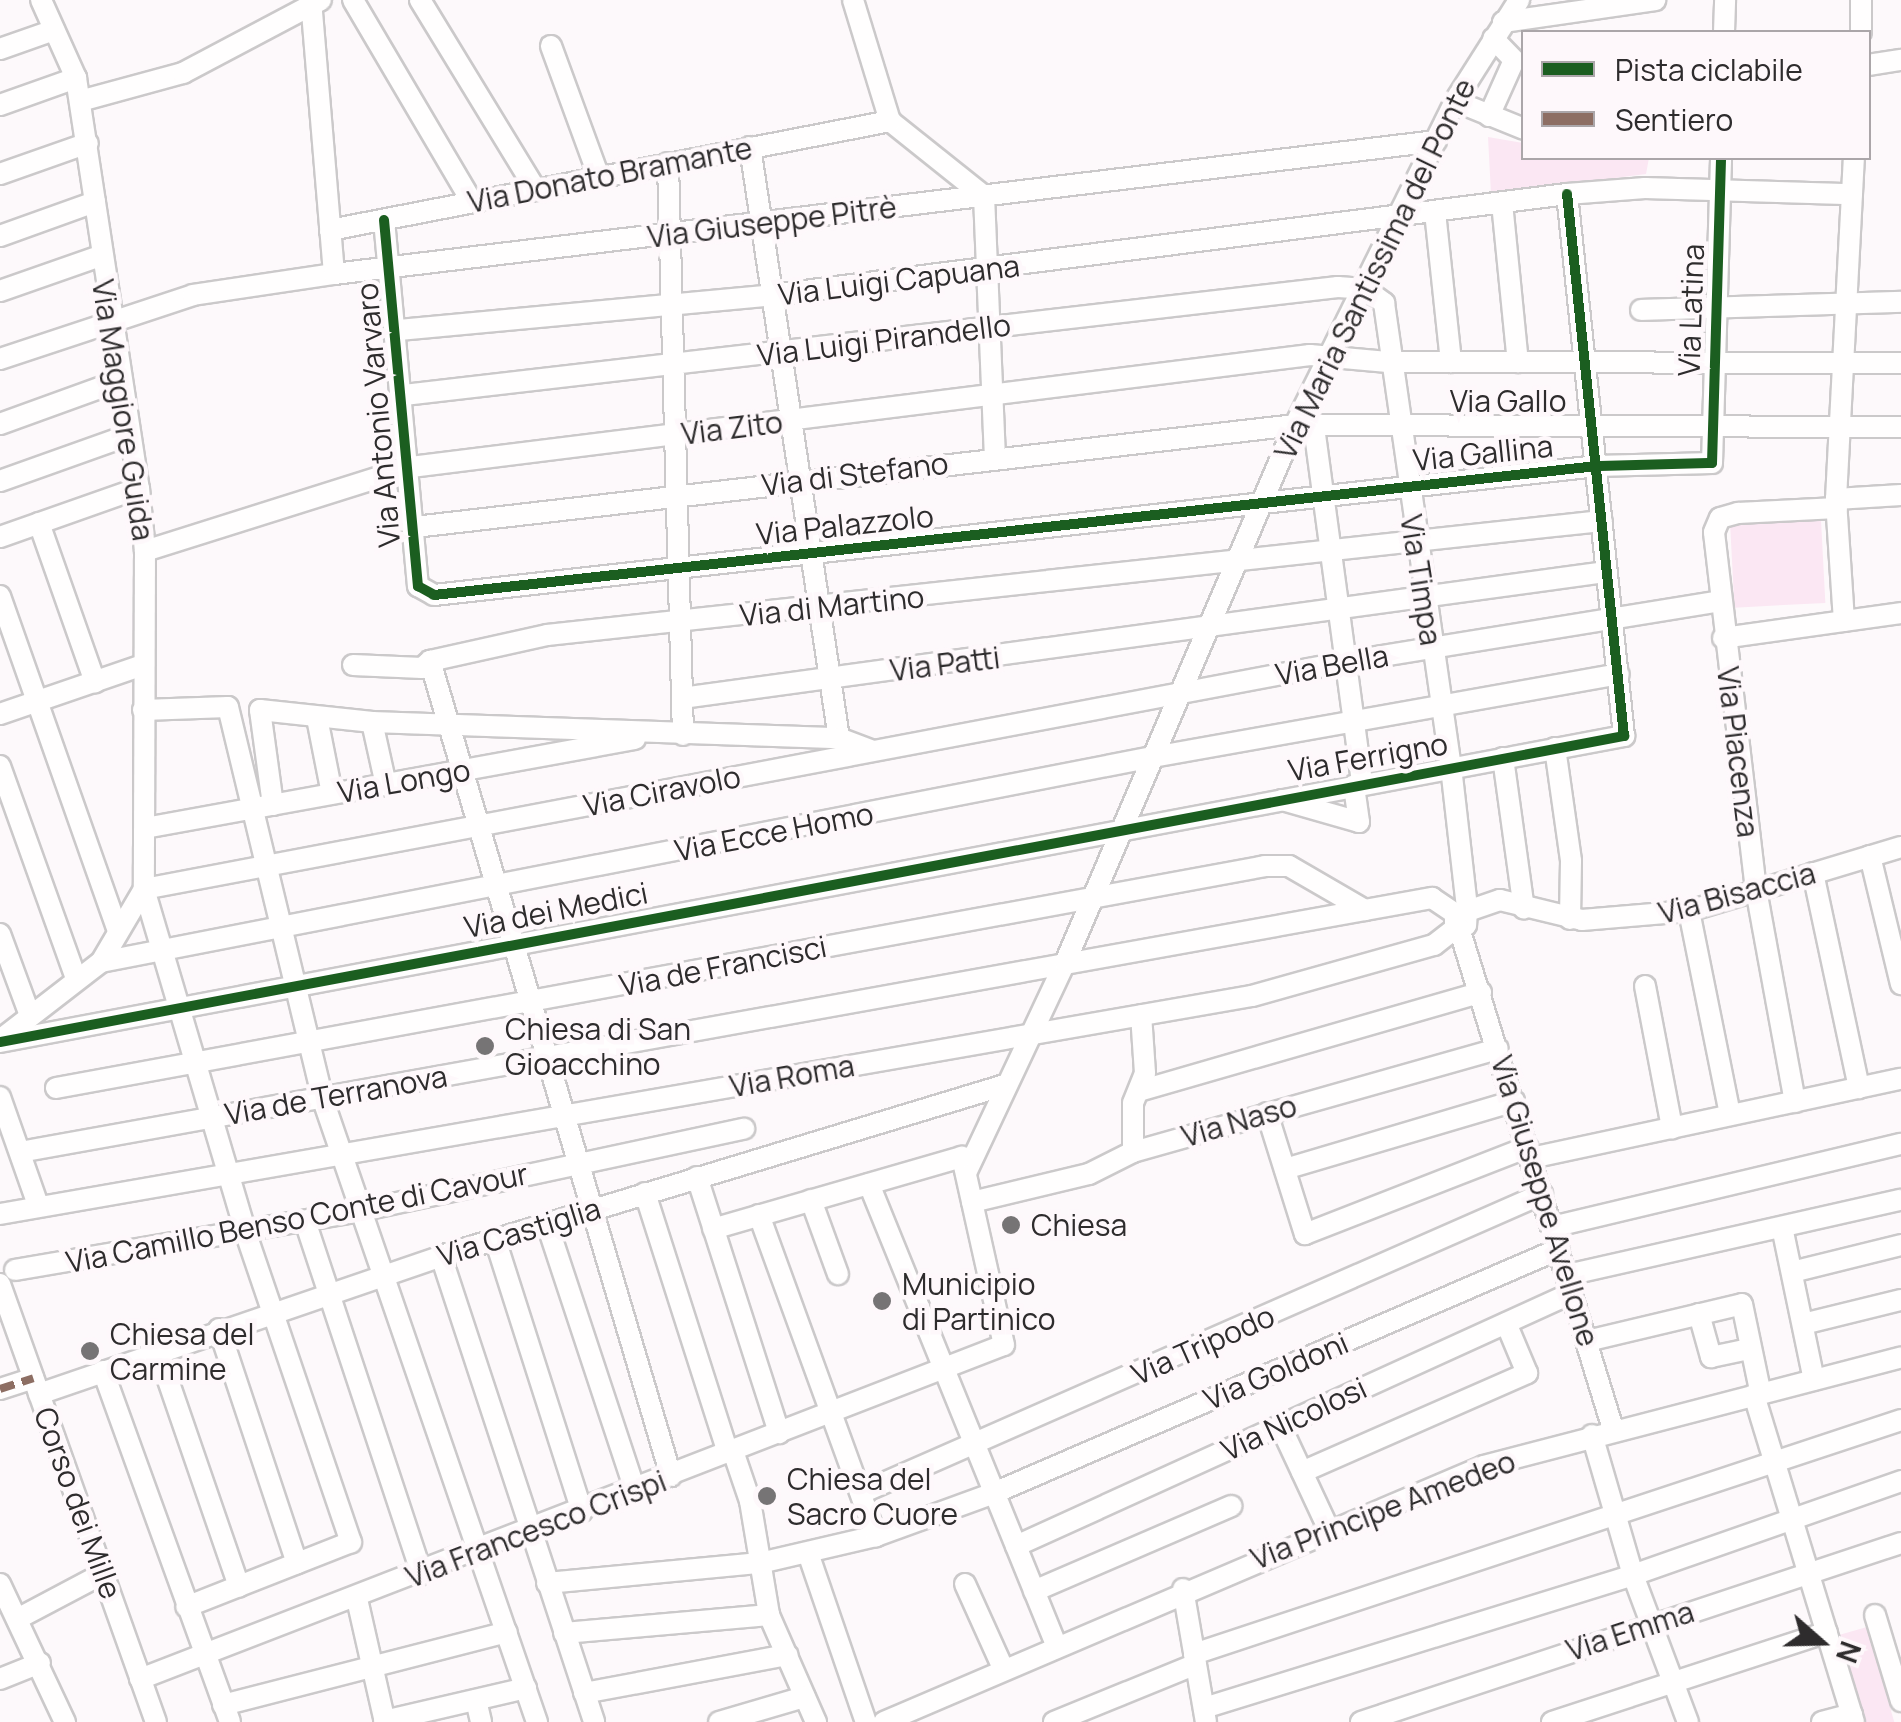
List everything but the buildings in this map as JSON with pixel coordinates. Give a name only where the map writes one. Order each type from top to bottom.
[{"type":"street","name":"Via Maggiore Guida","points":[[41,0],[76,78],[119,382],[139,488],[146,551],[140,666],[144,889],[245,1230],[351,1542],[298,1563]]},
{"type":"street","points":[[353,0],[472,202]]},
{"type":"street","points":[[420,0],[536,190]]},
{"type":"street","points":[[854,0],[890,121],[984,196],[995,457]]},
{"type":"street","name":"Via Maria Santissima del Ponte","points":[[968,1160],[1065,962],[1261,504],[1305,426],[1329,361],[1456,101],[1519,0]]},
{"type":"street","points":[[1489,116],[1514,60],[1498,30],[1655,0]]},
{"type":"street","points":[[1724,30],[1725,0]]},
{"type":"street","points":[[1860,0],[1861,30]]},
{"type":"street","points":[[80,101],[184,73],[314,2],[334,274]]},
{"type":"street","points":[[0,49],[54,30]]},
{"type":"street","points":[[552,46],[599,177]]},
{"type":"street","points":[[1871,65],[1901,60]]},
{"type":"street","points":[[0,105],[76,78]]},
{"type":"street","points":[[1456,101],[1521,128]]},
{"type":"street","name":"Via Donato Bramante","points":[[330,230],[890,121]]},
{"type":"street","name":"Via Giuseppe Pitrè","points":[[0,359],[111,319],[193,295],[390,266],[1436,141]]},
{"type":"street","points":[[0,174],[88,143]]},
{"type":"street","points":[[750,147],[839,738]]},
{"type":"street","name":"Via Latina","points":[[1712,463],[1721,160]]},
{"type":"street","points":[[1844,620],[1836,503],[1854,160]]},
{"type":"street","points":[[668,163],[682,698],[673,734]]},
{"type":"street","name":"Via Luigi Capuana","points":[[398,330],[773,296],[1567,194],[1720,189],[1852,194]]},
{"type":"street","points":[[1567,194],[1619,674]]},
{"type":"street","points":[[0,236],[96,202]]},
{"type":"street","points":[[1502,203],[1518,362]]},
{"type":"street","points":[[1435,212],[1451,362]]},
{"type":"street","name":"Via Antonio Varvaro","points":[[384,220],[411,467],[418,586],[434,595]]},
{"type":"street","points":[[0,291],[100,256]]},
{"type":"street","name":"Via Luigi Pirandello","points":[[404,394],[1338,287],[1365,290]]},
{"type":"street","name":"Via Timpa","points":[[1365,290],[1384,303],[1388,362],[1451,767],[1464,881],[1462,919]]},
{"type":"street","points":[[1641,310],[1901,302]]},
{"type":"street","name":"Via Zito","points":[[146,551],[411,467],[1310,355],[1329,361],[1388,362],[1714,358],[1901,363]]},
{"type":"street","points":[[0,424],[119,382]]},
{"type":"street","points":[[1278,799],[1359,822],[1353,723],[1323,496],[1305,426]]},
{"type":"street","name":"Via Gallo","points":[[1305,426],[1901,427]]},
{"type":"street","name":"Via di Stefano","points":[[415,527],[995,457],[1305,426]]},
{"type":"street","points":[[0,481],[129,435]]},
{"type":"street","name":"Via Gallina","points":[[1261,504],[1596,466],[1712,463]]},
{"type":"street","points":[[0,537],[139,488]]},
{"type":"street","points":[[1836,503],[1901,495]]},
{"type":"street","name":"Via Piacenza","points":[[1795,1102],[1756,890],[1714,532],[1720,518],[1836,503]]},
{"type":"street","name":"Via Palazzolo","points":[[434,595],[1261,504]]},
{"type":"street","name":"Via di Martino","points":[[353,665],[422,668],[430,661],[547,635],[1236,564],[1602,521]]},
{"type":"street","points":[[40,523],[96,682]]},
{"type":"street","name":"Via Patti","points":[[682,698],[1207,630],[1606,572]]},
{"type":"street","points":[[0,596],[117,928]]},
{"type":"street","name":"Via Bella","points":[[1180,693],[1431,647],[1720,601]]},
{"type":"street","points":[[1724,638],[1901,613]]},
{"type":"street","points":[[430,661],[671,1476]]},
{"type":"street","points":[[0,714],[140,666]]},
{"type":"street","name":"Via Ecce Homo","points":[[101,962],[1153,758],[1619,674]]},
{"type":"street","name":"Via Ferrigno","points":[[1122,828],[1624,736],[1619,674]]},
{"type":"street","name":"Via Ciravolo","points":[[144,889],[1180,693]]},
{"type":"street","points":[[142,710],[228,707],[264,807]]},
{"type":"street","points":[[537,1722],[322,1097],[269,866],[260,710],[372,722],[839,738],[871,750]]},
{"type":"street","points":[[317,718],[332,794]]},
{"type":"street","points":[[372,722],[386,784]]},
{"type":"street","name":"Via Longo","points":[[145,828],[673,734]]},
{"type":"street","points":[[1554,748],[1571,861],[1570,919]]},
{"type":"street","points":[[1503,758],[1521,909]]},
{"type":"street","points":[[0,766],[76,978]]},
{"type":"street","name":"Via dei Medici","points":[[0,1041],[1122,828]]},
{"type":"street","name":"Via Bisaccia","points":[[1462,919],[1500,900],[1521,909],[1570,919],[1688,911],[1901,848]]},
{"type":"street","points":[[1870,856],[1901,984]]},
{"type":"street","name":"Via de Francisci","points":[[56,1088],[1277,864],[1364,910]]},
{"type":"street","points":[[1813,873],[1859,1088]]},
{"type":"street","points":[[0,1041],[28,1013],[101,962],[117,928],[144,889]]},
{"type":"street","name":"Via de Terranova","points":[[20,1152],[1432,898],[1462,919]]},
{"type":"street","points":[[1688,911],[1730,1116]]},
{"type":"street","name":"Via Giuseppe Avellone","points":[[1462,919],[1587,1340],[1614,1510],[1688,1722]]},
{"type":"street","name":"Via Roma","points":[[0,1214],[1270,991],[1434,945],[1462,919]]},
{"type":"street","points":[[0,934],[28,1013]]},
{"type":"street","points":[[1139,1092],[1478,983]]},
{"type":"street","points":[[1644,986],[1672,1128]]},
{"type":"street","points":[[1133,1152],[1132,1103],[1144,1073],[1140,1016]]},
{"type":"street","name":"Via Naso","points":[[977,1201],[1089,1174],[1133,1152],[1498,1048]]},
{"type":"street","points":[[1267,1112],[1305,1234],[1530,1153],[1672,1128],[1901,1079]]},
{"type":"street","name":"Via Castiglia","points":[[0,1389],[36,1386],[103,1370],[440,1256],[1005,1085]]},
{"type":"street","points":[[0,1097],[38,1206]]},
{"type":"street","points":[[1285,1169],[1514,1101]]},
{"type":"street","name":"Via Camillo Benso Conte di Cavour","points":[[7,1277],[360,1211],[744,1130]]},
{"type":"street","points":[[1552,1227],[1901,1144]]},
{"type":"street","points":[[713,1229],[968,1160],[977,1201]]},
{"type":"street","points":[[696,1177],[779,1434]]},
{"type":"street","points":[[865,1185],[1056,1644]]},
{"type":"street","points":[[645,1193],[731,1452],[770,1615],[816,1722]]},
{"type":"street","name":"Via Tripodo","points":[[862,1493],[1542,1194]]},
{"type":"street","points":[[811,1200],[838,1274]]},
{"type":"street","name":"Via Nicolosi","points":[[1016,1546],[1506,1322],[1570,1284],[1782,1227],[1901,1200]]},
{"type":"street","name":"Via Francesco Crispi","points":[[140,1679],[422,1574],[834,1412],[941,1375],[1004,1345],[977,1201]]},
{"type":"street","points":[[759,1216],[834,1412],[876,1536]]},
{"type":"street","points":[[305,1221],[422,1574]]},
{"type":"street","points":[[547,1224],[635,1490]]},
{"type":"street","points":[[1782,1227],[1814,1380]]},
{"type":"street","points":[[495,1239],[582,1511]]},
{"type":"street","points":[[1792,1272],[1901,1245]]},
{"type":"street","name":"Via Goldoni","points":[[547,1583],[760,1564],[876,1536],[994,1493],[1559,1249]]},
{"type":"street","points":[[440,1256],[594,1722]]},
{"type":"street","name":"Corso dei Mille","points":[[7,1277],[36,1386],[156,1722]]},
{"type":"street","points":[[1802,1324],[1901,1300]]},
{"type":"street","points":[[1587,1340],[1742,1304],[1773,1458],[1853,1718],[1822,1722]]},
{"type":"street","points":[[1699,1314],[1711,1356],[1750,1349]]},
{"type":"street","points":[[1302,1472],[1528,1373],[1506,1322]]},
{"type":"street","points":[[186,1607],[298,1563],[218,1330]]},
{"type":"street","points":[[158,1351],[239,1586]]},
{"type":"street","name":"Via Principe Amedeo","points":[[884,1722],[1183,1589],[1484,1466],[1901,1357]]},
{"type":"street","points":[[103,1370],[226,1714],[370,1665],[507,1632]]},
{"type":"street","points":[[1054,1722],[1195,1659],[1614,1510],[1901,1420]]},
{"type":"street","points":[[1280,1425],[1328,1528]]},
{"type":"street","points":[[1183,1589],[1202,1717],[1634,1576],[1901,1481]]},
{"type":"street","points":[[1034,1591],[1232,1506]]},
{"type":"street","name":"Via Emma","points":[[1361,1722],[1901,1544]]},
{"type":"street","points":[[808,1553],[866,1722]]},
{"type":"street","points":[[19,1618],[104,1573]]},
{"type":"street","points":[[0,1584],[40,1662],[64,1722]]},
{"type":"street","points":[[965,1584],[1003,1668]]},
{"type":"street","points":[[357,1599],[384,1721],[437,1716],[476,1700],[526,1688]]},
{"type":"street","points":[[564,1633],[770,1615]]},
{"type":"street","points":[[1886,1626],[1901,1700]]},
{"type":"street","points":[[1552,1722],[1827,1632]]},
{"type":"street","points":[[584,1693],[787,1655]]},
{"type":"street","points":[[0,1678],[40,1662]]},
{"type":"street","points":[[719,1722],[804,1698]]},
{"type":"street","points":[[476,1700],[481,1722]]},
{"type":"shaded area","points":[[1488,137],[1521,143],[1521,160],[1649,160],[1646,174],[1491,194]]},
{"type":"shaded area","points":[[1821,520],[1825,603],[1734,608],[1730,525]]},
{"type":"shaded area","points":[[1867,1627],[1894,1722],[1863,1722],[1838,1635]]},
{"type":"marked path","points":[[0,1389],[33,1378]]},
{"type":"cycle path","points":[[384,220],[418,586],[434,595],[1596,466],[1712,463],[1721,160]]},
{"type":"cycle path","points":[[0,1042],[1624,736],[1567,194]]},
{"type":"place","name":"Chiesa di San Gioacchino","points":[[485,1046]]},
{"type":"place","name":"Chiesa","points":[[1011,1225]]},
{"type":"place","name":"Municipio di Partinico","points":[[882,1301]]},
{"type":"place","name":"Chiesa del Carmine","points":[[90,1351]]},
{"type":"place","name":"Chiesa del Sacro Cuore","points":[[767,1496]]}]
